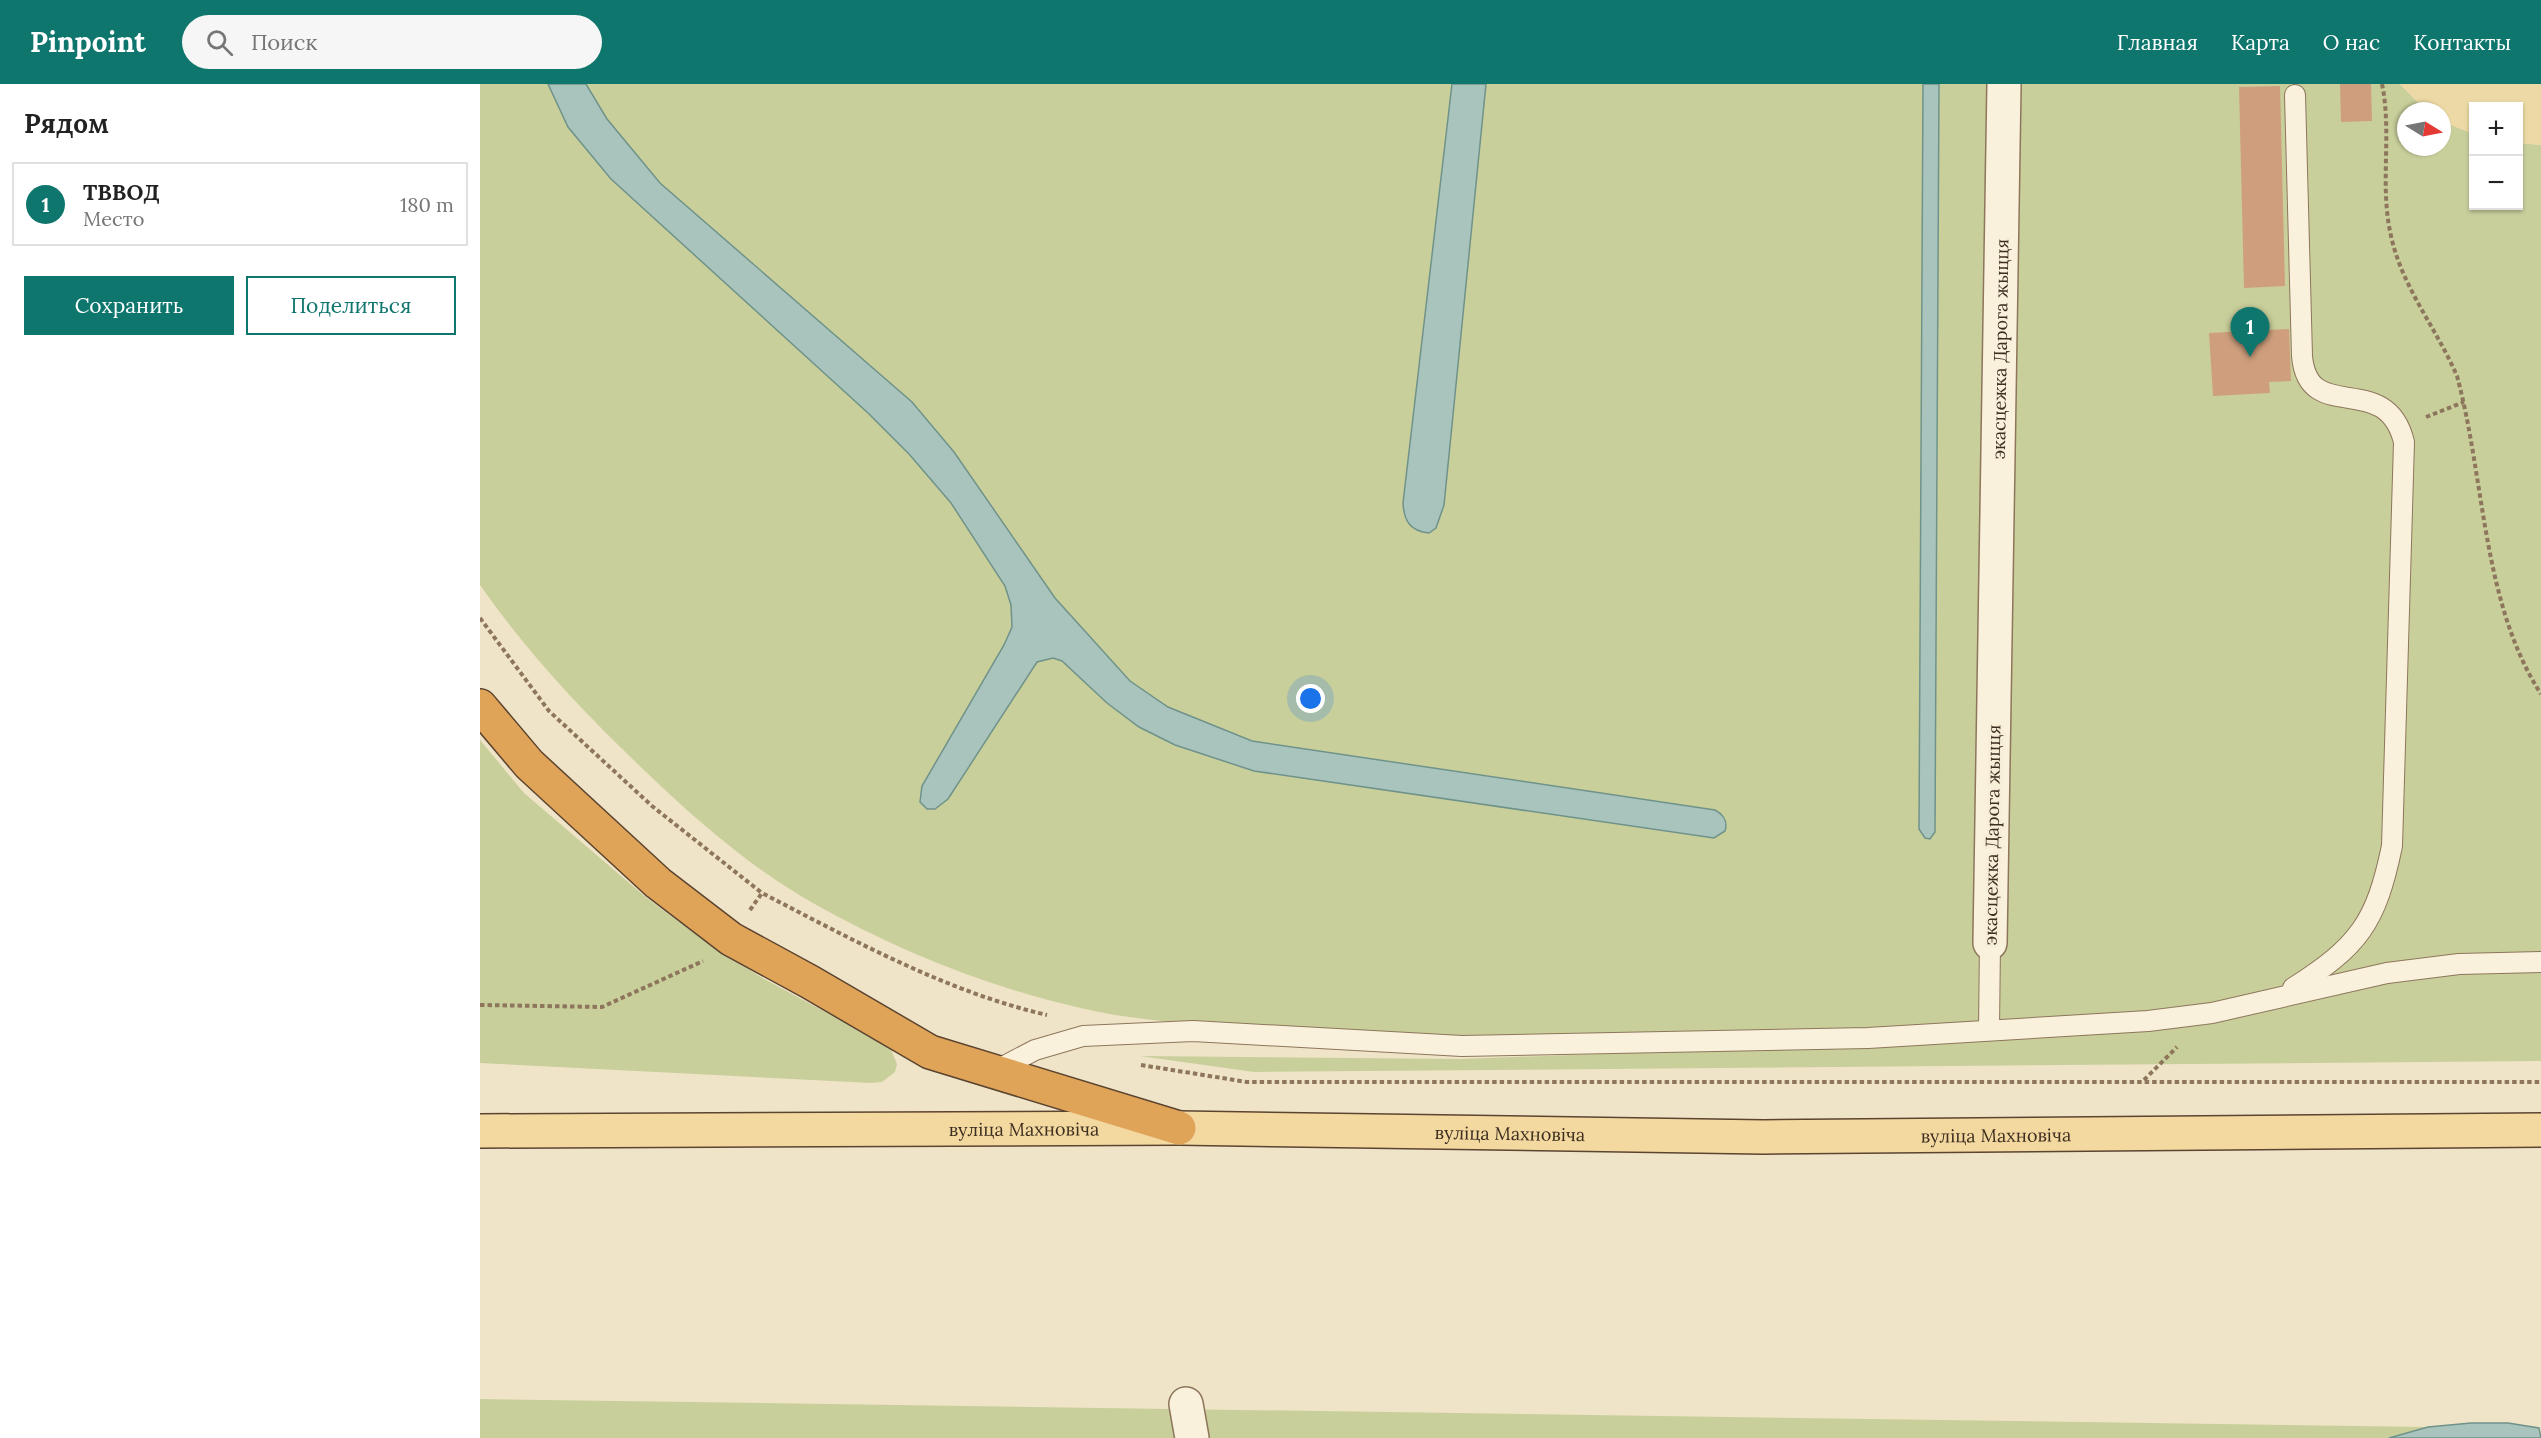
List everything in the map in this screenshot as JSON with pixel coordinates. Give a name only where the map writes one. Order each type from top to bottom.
[{"type":"highway","points":[[480,706],[538,772],[658,883],[731,939],[930,1052],[1179,1128]]},
{"type":"main road","name":"вуліца Махновіча","points":[[480,1131],[1179,1128],[1763,1137],[2541,1130]]},
{"type":"street","name":"экасцежка Дарога жыцця","points":[[1990,943],[2004,84]]},
{"type":"street","points":[[1186,1404],[1192,1438]]},
{"type":"lane","points":[[2281,996],[2323,970],[2352,945],[2374,911],[2385,877],[2392,846],[2404,477],[2404,442],[2400,426],[2393,414],[2382,406],[2360,399],[2326,394],[2314,387],[2305,374],[2302,356],[2295,94]]},
{"type":"lane","name":"экасцежка Дарога жыцця","points":[[1989,1029],[1990,943]]},
{"type":"lane","points":[[993,1072],[1035,1050],[1083,1036],[1182,1032],[1462,1046],[1868,1038],[2148,1021],[2212,1013],[2281,996],[2421,969],[2459,964],[2541,962]]},
{"type":"path","points":[[2382,84],[2386,209],[2390,232],[2405,281],[2446,351],[2457,376],[2464,402],[2501,599],[2518,654],[2541,694]]},
{"type":"path","points":[[2400,426],[2464,402]]},
{"type":"path","points":[[480,618],[549,711],[652,806],[762,893]]},
{"type":"path","points":[[1134,1063],[1247,1082],[2541,1082]]},
{"type":"green space","points":[[480,84],[2400,84],[2417,102],[2397,102],[2397,156],[2451,156],[2451,125],[2469,132],[2469,210],[2523,210],[2523,143],[2541,145],[2541,1061],[1254,1072],[1140,1056],[1459,1059],[1881,1044],[1881,1028],[1446,1036],[1378,1034],[1166,1021],[1094,1011],[1020,992],[948,967],[878,937],[811,902],[766,874],[684,807],[579,705],[518,635],[480,585]]},
{"type":"green space","points":[[480,740],[524,793],[648,899],[702,939],[759,976],[890,1047],[897,1064],[895,1072],[882,1082],[871,1083],[480,1063]]},
{"type":"green space","points":[[480,1399],[2428,1427],[2389,1438],[480,1438]]},
{"type":"sand","points":[[2400,84],[2541,84],[2541,145],[2523,143],[2523,102],[2469,102],[2469,132],[2451,125],[2451,102],[2417,102]]},
{"type":"water","points":[[548,84],[586,84],[607,119],[660,183],[912,402],[954,452],[1055,598],[1130,681],[1168,707],[1252,741],[1715,810],[1724,819],[1725,831],[1714,838],[1254,771],[1175,745],[1139,727],[1107,703],[1062,661],[1053,658],[1037,662],[948,799],[935,809],[927,809],[920,802],[922,786],[1004,645],[1012,627],[1011,605],[1005,586],[951,503],[909,454],[868,413],[611,179],[568,127]]},
{"type":"water","points":[[1452,84],[1486,84],[1444,505],[1436,528],[1429,533],[1417,530],[1409,524],[1403,503]]},
{"type":"water","points":[[1923,84],[1939,84],[1935,832],[1930,839],[1925,838],[1919,829]]},
{"type":"water","points":[[2471,1423],[2508,1423],[2539,1428],[2541,1438],[2389,1438],[2428,1427]]},
{"type":"building","points":[[2340,84],[2371,84],[2372,121],[2341,122]]},
{"type":"building","points":[[2280,86],[2285,286],[2244,288],[2239,87]]},
{"type":"building","points":[[2289,329],[2291,381],[2269,382],[2270,393],[2213,396],[2209,333]]},
{"type":"place","name":"ТВВОД","points":[[2250,357]]}]
